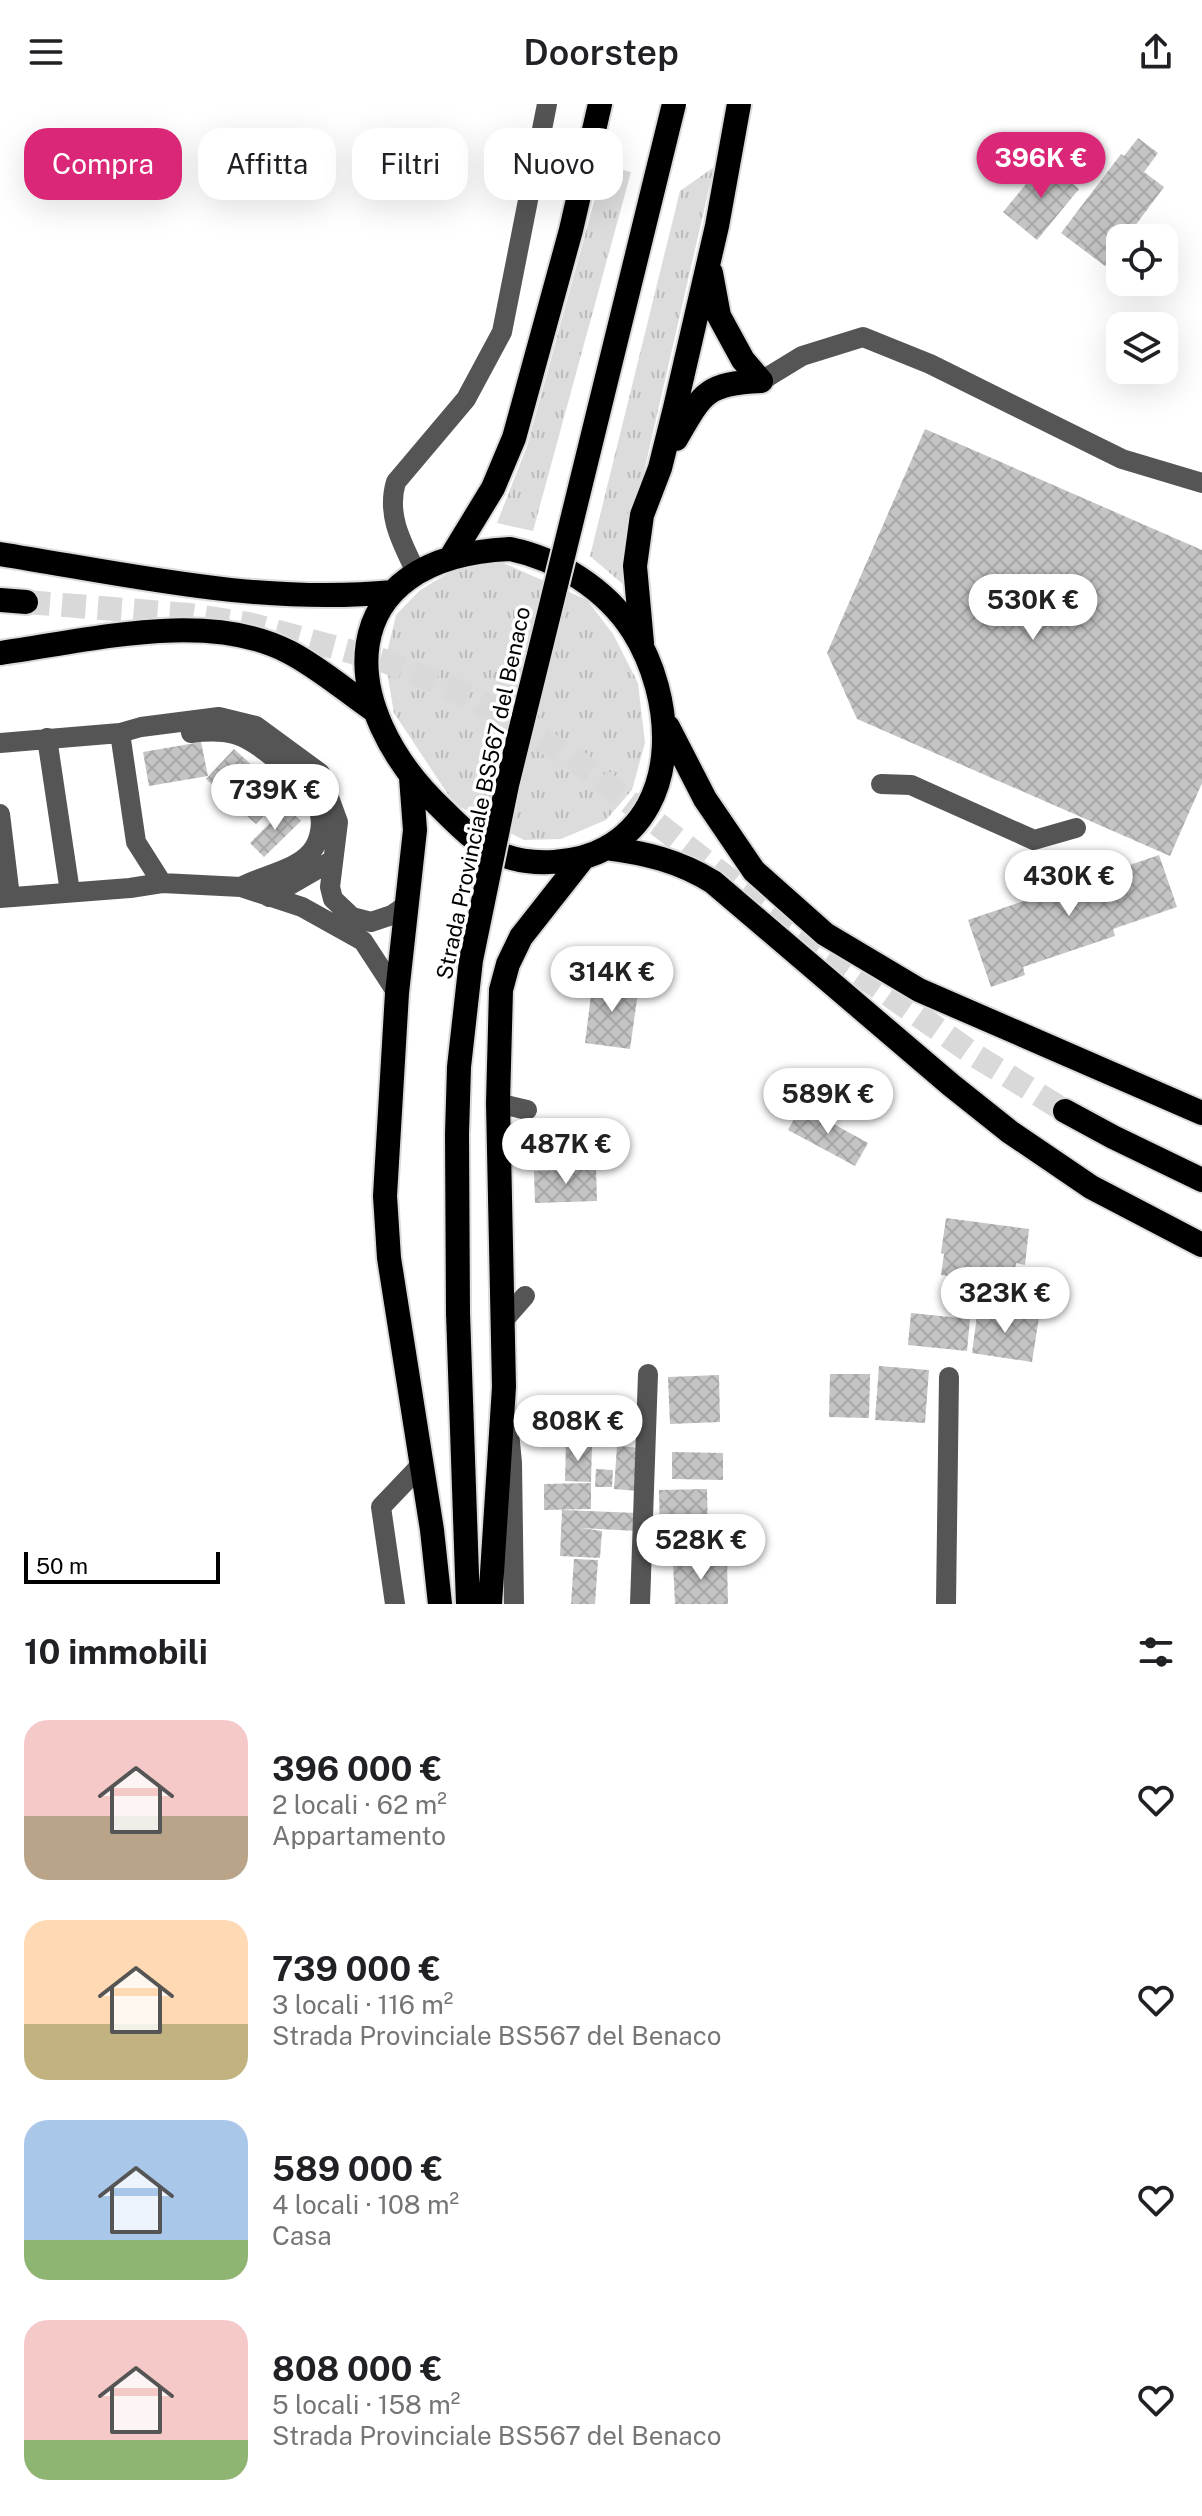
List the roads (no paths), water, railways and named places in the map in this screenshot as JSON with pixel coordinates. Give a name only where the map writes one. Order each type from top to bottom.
[{"type":"highway","points":[[451,557],[493,488],[514,438],[571,230],[600,104]]},
{"type":"highway","name":"Strada Provinciale BS567 del Benaco","points":[[468,1604],[458,1313],[457,1120],[459,1067],[471,960],[511,769],[674,104]]},
{"type":"highway","points":[[739,104],[709,264],[660,468],[642,515],[635,566],[643,649],[663,718],[705,799],[754,871],[825,934],[919,990],[1202,1113]]},
{"type":"highway","points":[[709,264],[719,316],[743,360],[761,381]]},
{"type":"highway","points":[[660,468],[690,414],[712,387],[761,381]]},
{"type":"highway","points":[[643,649],[632,629],[603,598],[567,570],[534,554],[510,549],[476,551],[451,557],[416,572],[393,592],[382,606],[368,642],[366,675],[375,711],[411,777],[464,831],[500,854],[537,861],[595,853],[672,860],[713,882],[1010,1132],[1091,1187],[1202,1245]]},
{"type":"highway","points":[[0,554],[250,593],[317,597],[393,592]]},
{"type":"highway","points":[[0,600],[26,602]]},
{"type":"highway","points":[[0,653],[141,633],[183,631],[231,634],[288,651],[375,711]]},
{"type":"highway","points":[[490,1604],[504,1387],[498,1103],[501,990],[508,964],[521,937],[595,853],[633,826],[655,789],[664,763],[663,718]]},
{"type":"highway","points":[[411,777],[415,830],[397,993],[385,1196],[389,1258],[422,1464],[440,1604]]},
{"type":"highway","points":[[1065,1111],[1202,1180]]},
{"type":"street","points":[[416,572],[398,535],[392,494],[396,482],[466,399],[502,332],[547,104]]},
{"type":"street","points":[[761,381],[802,356],[863,337],[930,364],[1122,459],[1202,483]]},
{"type":"street","points":[[0,743],[120,733],[141,727],[219,717],[256,726],[320,773],[338,822],[330,887],[333,899],[352,917],[371,922],[392,915],[408,904]]},
{"type":"street","points":[[120,733],[147,740],[212,730],[235,734],[262,749],[309,795],[318,808],[321,828],[312,851],[292,867],[241,887]]},
{"type":"street","points":[[120,733],[136,842],[162,883]]},
{"type":"street","points":[[47,738],[70,892]]},
{"type":"street","points":[[881,784],[911,785],[1034,840],[1076,828]]},
{"type":"street","points":[[0,814],[5,898],[162,883],[241,887],[302,907],[363,941],[397,993]]},
{"type":"street","points":[[269,897],[333,860]]},
{"type":"street","points":[[498,1103],[527,1110]]},
{"type":"street","points":[[503,1321],[525,1296]]},
{"type":"street","points":[[640,1604],[648,1374]]},
{"type":"street","points":[[946,1604],[949,1377]]},
{"type":"street","points":[[504,1387],[512,1463],[514,1604]]},
{"type":"street","points":[[395,1604],[381,1507],[422,1464]]},
{"type":"tunnel","points":[[26,602],[189,615],[249,624],[385,661],[473,698],[575,760],[771,912],[976,1056],[1065,1111]]}]
